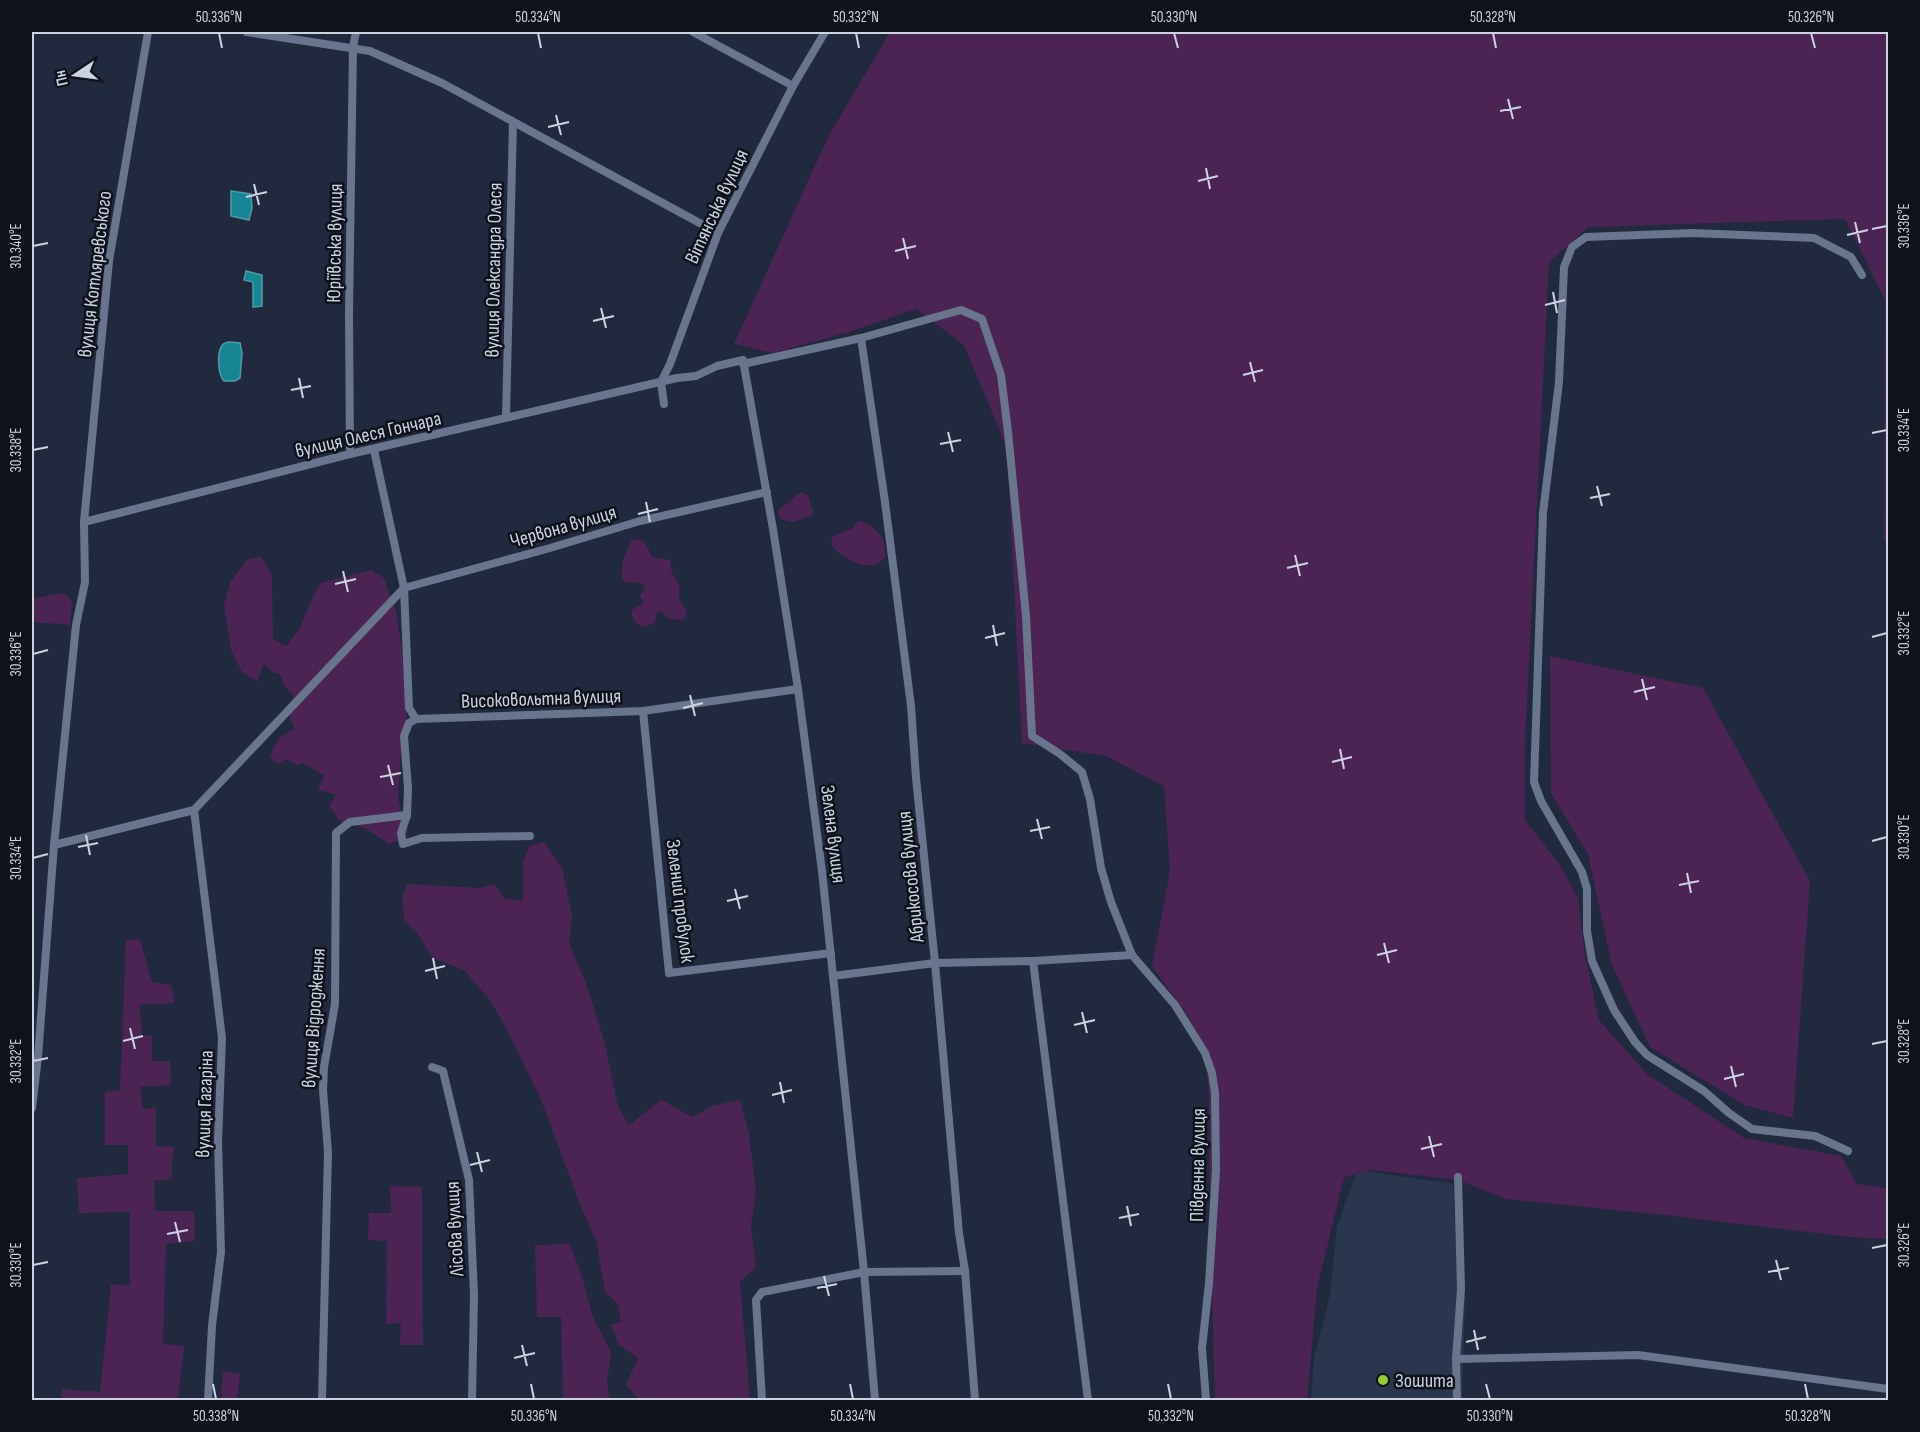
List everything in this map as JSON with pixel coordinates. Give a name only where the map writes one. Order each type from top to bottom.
[{"type":"street","name":"вулиця Котляревського","points":[[32,1108],[54,845],[76,625],[85,582],[84,522],[109,261],[148,32]]},
{"type":"street","points":[[247,32],[369,51],[442,84],[717,233]]},
{"type":"street","name":"Юріївська вулиця","points":[[350,454],[349,313],[353,47],[356,32]]},
{"type":"street","points":[[693,32],[793,86]]},
{"type":"street","name":"Вітянська вулиця","points":[[661,382],[670,364],[717,233],[793,86],[825,32]]},
{"type":"street","name":"вулиця Олександра Олеся","points":[[506,417],[513,122]]},
{"type":"street","points":[[1848,1151],[1815,1136],[1752,1129],[1704,1091],[1647,1055],[1635,1042],[1614,1010],[1592,961],[1587,931],[1587,889],[1582,872],[1541,801],[1534,782],[1543,513],[1559,381],[1564,267],[1572,247],[1586,237],[1693,233],[1814,238],[1851,257],[1862,275]]},
{"type":"street","points":[[664,404],[661,382],[696,376],[735,361],[742,360],[743,364],[861,338],[961,310],[982,319],[1001,375],[1026,616],[1032,736],[1082,772],[1090,799],[1101,868],[1111,902],[1132,955]]},
{"type":"street","name":"Абрикосова вулиця","points":[[861,338],[911,706],[935,963],[1033,961],[1132,955]]},
{"type":"street","points":[[670,364],[670,374],[677,378]]},
{"type":"street","name":"Зелена вулиця","points":[[743,364],[767,492],[798,689],[822,872],[864,1272],[875,1401]]},
{"type":"street","name":"вулиця Олеся Гончара","points":[[84,522],[350,454],[661,382]]},
{"type":"street","points":[[374,450],[404,588],[409,708],[416,719],[408,723],[404,735],[408,788],[407,815],[401,833],[403,843],[422,838],[530,836]]},
{"type":"street","name":"Червона вулиця","points":[[404,588],[550,549],[640,521],[767,492]]},
{"type":"street","points":[[54,845],[194,810],[404,588]]},
{"type":"street","name":"Високовольтна вулиця","points":[[416,719],[643,711],[798,689]]},
{"type":"street","name":"Зелений провулок","points":[[643,711],[669,973],[831,953]]},
{"type":"street","name":"вулиця Гагаріна","points":[[194,810],[222,1038],[218,1141],[221,1252],[212,1326],[208,1401]]},
{"type":"street","name":"вулиця Відродження","points":[[322,1401],[328,1152],[323,1090],[324,1067],[335,1004],[336,833],[350,822],[407,815]]},
{"type":"street","name":"Південна вулиця","points":[[1132,955],[1175,1005],[1205,1053],[1212,1073],[1215,1093],[1216,1170],[1209,1283],[1202,1348],[1206,1401]]},
{"type":"street","points":[[1033,961],[1088,1401]]},
{"type":"street","points":[[834,976],[935,963],[959,1233],[965,1271],[975,1401]]},
{"type":"street","name":"Лісова вулиця","points":[[432,1067],[443,1071],[469,1180],[474,1294],[472,1401]]},
{"type":"street","points":[[1457,1401],[1456,1359],[1461,1289],[1458,1177]]},
{"type":"street","points":[[762,1401],[756,1300],[762,1292],[864,1272],[965,1271]]},
{"type":"street","points":[[1456,1359],[1638,1355],[1888,1389]]},
{"type":"shaded area","points":[[890,32],[1888,32],[1888,541],[1884,540],[1885,300],[1845,219],[1588,227],[1549,262],[1525,743],[1525,820],[1559,864],[1578,898],[1585,956],[1599,1020],[1647,1074],[1744,1138],[1841,1156],[1857,1184],[1888,1188],[1888,1239],[1850,1237],[1506,1199],[1458,1180],[1372,1170],[1344,1177],[1317,1288],[1307,1400],[1215,1400],[1209,1097],[1205,1054],[1188,1016],[1152,966],[1170,871],[1164,786],[1106,756],[1022,743],[1007,448],[964,345],[916,309],[849,332],[773,353],[734,344],[829,135]]},
{"type":"shaded area","points":[[231,191],[251,194],[252,208],[249,220],[231,216]]},
{"type":"shaded area","points":[[246,271],[262,275],[262,306],[253,307],[253,282],[244,280]]},
{"type":"shaded area","points":[[225,343],[240,343],[242,353],[240,378],[235,381],[224,381],[219,370],[220,351]]},
{"type":"shaded area","points":[[801,492],[808,495],[812,515],[793,522],[780,519],[778,509]]},
{"type":"shaded area","points":[[858,521],[872,527],[883,539],[886,555],[874,565],[849,560],[835,550],[831,544],[833,536],[853,528]]},
{"type":"shaded area","points":[[640,539],[646,544],[652,557],[670,560],[672,573],[679,584],[679,600],[687,611],[682,620],[669,619],[661,611],[657,613],[655,623],[643,627],[638,625],[632,616],[632,610],[644,603],[640,596],[645,587],[642,583],[624,582],[622,566],[632,540]]},
{"type":"shaded area","points":[[261,556],[272,575],[273,639],[286,646],[300,628],[321,583],[371,570],[384,578],[396,612],[402,650],[407,725],[402,734],[398,799],[408,830],[406,838],[389,844],[361,827],[342,824],[329,806],[336,795],[318,790],[324,776],[304,763],[297,765],[287,759],[279,764],[270,758],[278,740],[294,729],[287,708],[293,699],[292,693],[285,687],[280,674],[272,672],[264,663],[257,682],[242,672],[231,650],[224,605],[230,582],[247,560]]},
{"type":"shaded area","points":[[60,593],[67,595],[72,601],[70,625],[32,622],[32,599]]},
{"type":"shaded area","points":[[1550,656],[1703,688],[1810,881],[1793,1118],[1744,1105],[1650,1047],[1612,965],[1588,854],[1551,793]]},
{"type":"shaded area","points":[[544,842],[562,868],[572,916],[569,943],[586,983],[605,1044],[618,1107],[629,1125],[661,1100],[693,1117],[712,1106],[740,1100],[749,1134],[756,1192],[751,1226],[756,1266],[740,1282],[750,1400],[639,1400],[626,1385],[638,1358],[619,1345],[611,1325],[621,1322],[618,1304],[605,1292],[596,1240],[581,1207],[542,1102],[490,1000],[464,970],[433,958],[417,933],[404,920],[402,898],[407,884],[480,888],[494,884],[505,899],[523,900],[523,863],[529,846]]},
{"type":"shaded area","points":[[140,939],[152,982],[171,985],[175,1003],[140,1005],[142,1036],[152,1035],[152,1061],[170,1061],[171,1085],[140,1087],[143,1109],[156,1108],[156,1146],[174,1147],[171,1179],[154,1181],[155,1211],[194,1211],[195,1241],[166,1244],[163,1344],[184,1346],[178,1400],[61,1400],[62,1389],[100,1392],[111,1284],[130,1286],[130,1212],[79,1213],[77,1178],[128,1174],[128,1145],[105,1145],[105,1092],[120,1090],[126,940]]},
{"type":"shaded area","points":[[1357,1170],[1453,1184],[1458,1293],[1465,1296],[1462,1400],[1311,1400],[1314,1358],[1330,1296],[1337,1227]]},
{"type":"shaded area","points":[[390,1186],[422,1187],[423,1345],[400,1345],[401,1323],[386,1324],[387,1241],[368,1240],[369,1213],[391,1213]]},
{"type":"shaded area","points":[[570,1244],[593,1317],[611,1352],[607,1382],[610,1400],[563,1400],[561,1317],[537,1317],[535,1245]]},
{"type":"shaded area","points":[[223,1371],[240,1374],[237,1400],[221,1400]]},
{"type":"place","name":"Зошита","points":[[1383,1380]]}]
